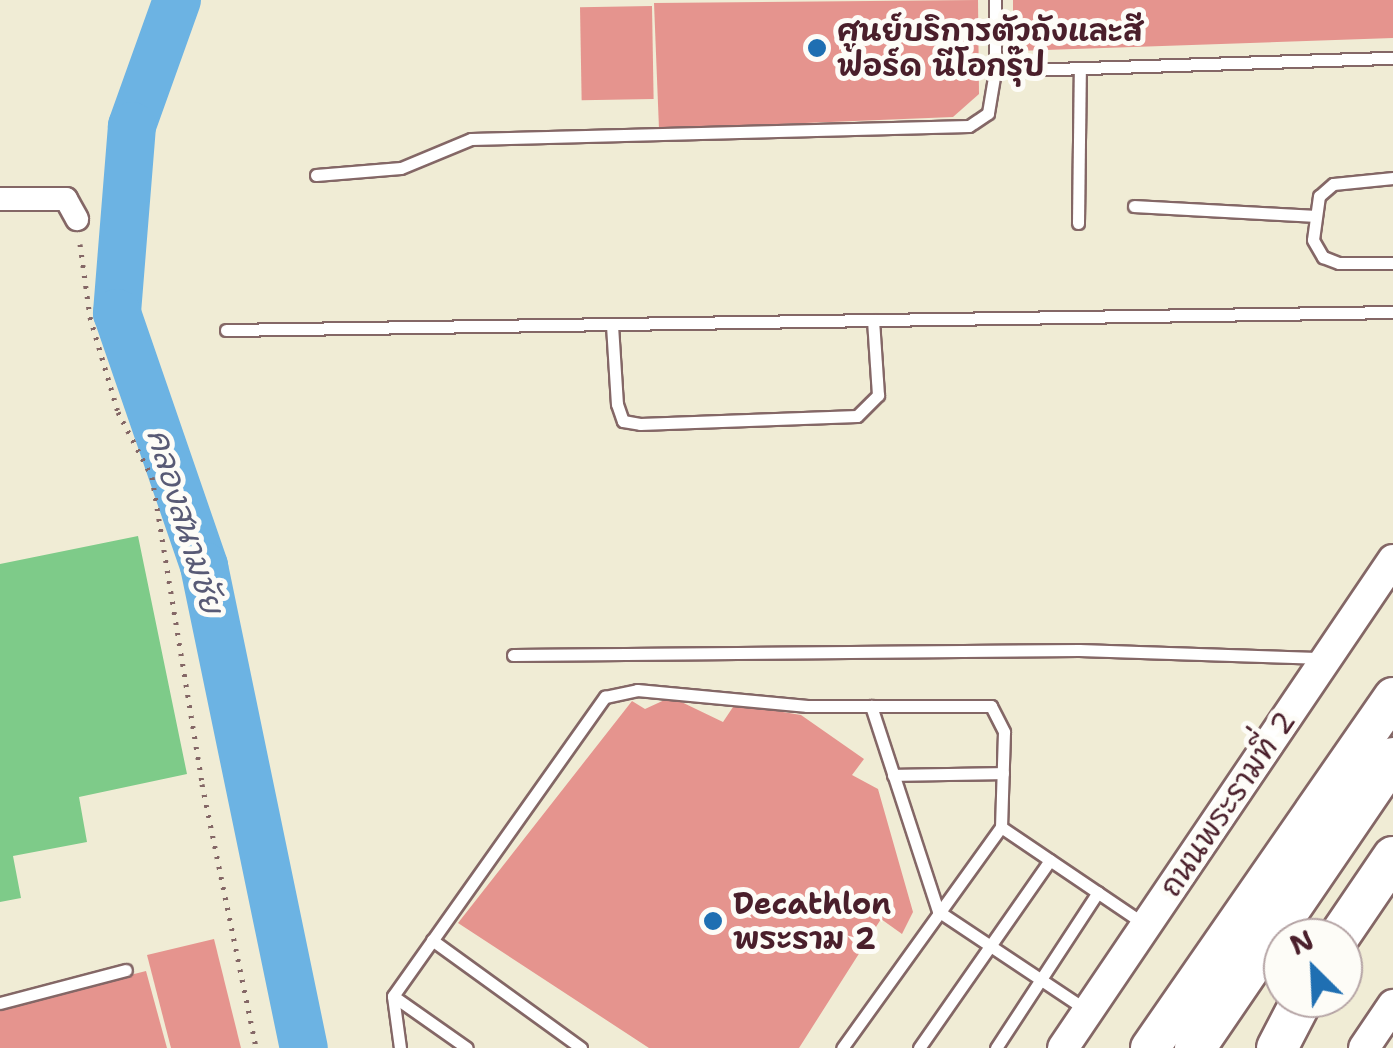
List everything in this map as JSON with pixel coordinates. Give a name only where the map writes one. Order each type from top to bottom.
[{"type":"highway","points":[[1150,1048],[1393,698]]},
{"type":"highway","points":[[1284,918],[1393,758]]},
{"type":"highway","points":[[1352,918],[1393,857]]},
{"type":"highway","points":[[1363,919],[1393,874]]},
{"type":"highway","points":[[1174,1048],[1263,945]]},
{"type":"highway","points":[[1195,1048],[1263,949]]},
{"type":"highway","points":[[1263,1048],[1287,1018]]},
{"type":"highway","points":[[1276,1048],[1292,1018]]},
{"type":"main road","name":"ถนนพระรามที่ 2","points":[[1063,1048],[1393,560]]},
{"type":"main road","points":[[1364,1048],[1393,1005]]},
{"type":"street","points":[[0,199],[66,199],[77,219]]},
{"type":"lane","points":[[316,175],[401,168],[471,139],[969,126],[988,113],[995,71],[995,0]]},
{"type":"lane","points":[[995,71],[1393,58]]},
{"type":"lane","points":[[1078,223],[1080,70]]},
{"type":"lane","points":[[1393,178],[1333,184],[1319,196],[1313,240],[1323,256],[1339,263],[1393,263]]},
{"type":"lane","points":[[1134,206],[1316,216]]},
{"type":"lane","points":[[226,330],[1393,312]]},
{"type":"lane","points":[[612,325],[617,404],[623,421],[640,424],[857,416],[878,395],[873,320]]},
{"type":"lane","points":[[514,654],[1079,650],[1327,658]]},
{"type":"lane","points":[[400,1048],[393,996],[604,697],[637,690],[871,706],[991,706],[1004,732],[1001,827],[842,1048]]},
{"type":"lane","points":[[871,706],[938,912],[1088,1011]]},
{"type":"lane","points":[[893,775],[1003,773]]},
{"type":"lane","points":[[1001,827],[1146,925]]},
{"type":"lane","points":[[919,1048],[1050,860]]},
{"type":"lane","points":[[996,1048],[1098,892]]},
{"type":"lane","points":[[432,940],[581,1048]]},
{"type":"lane","points":[[0,1003],[126,970]]},
{"type":"lane","points":[[393,996],[466,1048]]},
{"type":"path","points":[[77,219],[101,355],[118,412],[152,477],[202,784],[256,1048]]},
{"type":"green space","points":[[138,536],[187,774],[79,797],[87,842],[13,856],[21,898],[0,902],[0,564]]},
{"type":"building","name":"ศูนย์บริการตัวถังและสี ฟอร์ด นีโอกรุ๊ป","points":[[978,0],[979,94],[953,117],[659,129],[654,3]]},
{"type":"building","points":[[1013,0],[1393,0],[1393,38],[1013,51]]},
{"type":"building","points":[[652,6],[654,99],[582,100],[580,7]]},
{"type":"building","points":[[671,697],[723,722],[735,704],[801,715],[864,759],[852,775],[878,789],[913,912],[902,934],[881,919],[799,1048],[649,1048],[458,923],[632,701],[645,709]]},
{"type":"building","points":[[214,939],[241,1048],[171,1048],[147,955]]},
{"type":"building","points":[[146,971],[167,1048],[0,1048],[0,1008]]},
{"type":"waterway","name":"คลองสนามชัย","points":[[177,0],[132,126],[117,313],[204,566],[304,1048]]},
{"type":"place","name":"ศูนย์บริการตัวถังและสี ฟอร์ด นีโอกรุ๊ป","points":[[817,48]]},
{"type":"place","name":"Decathlon พระราม 2","points":[[713,921]]}]
